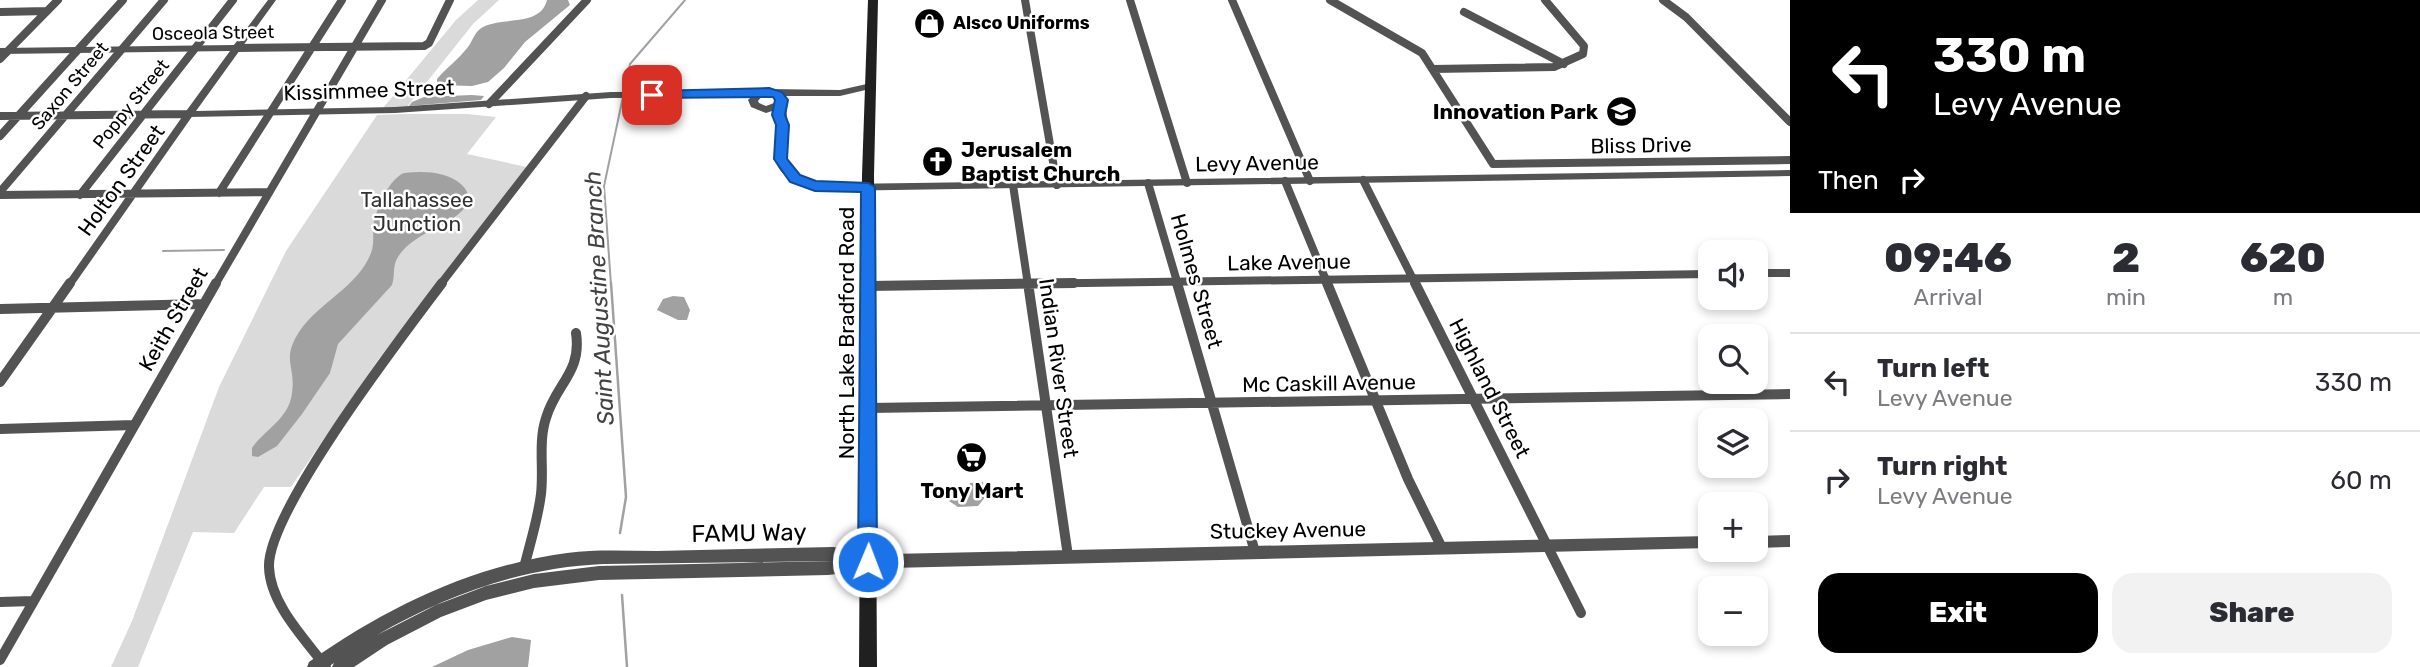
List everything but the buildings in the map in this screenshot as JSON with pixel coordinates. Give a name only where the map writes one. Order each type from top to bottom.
[{"type":"main road","name":"North Lake Bradford Road","points":[[868,667],[868,187],[873,0]]},
{"type":"street","points":[[0,59],[4,51],[58,0]]},
{"type":"street","points":[[0,136],[124,0]]},
{"type":"street","name":"Saxon Street","points":[[0,194],[163,0]]},
{"type":"street","name":"Poppy Street","points":[[80,195],[233,0]]},
{"type":"street","name":"Holton Street","points":[[0,382],[272,0]]},
{"type":"street","points":[[219,192],[342,0]]},
{"type":"street","name":"Keith Street","points":[[0,660],[203,304],[382,0]]},
{"type":"street","name":"Osceola Street","points":[[4,51],[427,45],[450,0]]},
{"type":"street","points":[[489,104],[587,0]]},
{"type":"street","points":[[1025,0],[1057,185]]},
{"type":"street","name":"Holmes Street","points":[[1130,0],[1187,183]]},
{"type":"street","points":[[1232,0],[1310,181]]},
{"type":"street","points":[[1330,0],[1414,47],[1422,53],[1433,69],[1547,68],[1564,64],[1583,54],[1585,49],[1545,0]]},
{"type":"street","points":[[1662,0],[1686,17],[1790,122]]},
{"type":"street","points":[[0,12],[47,11]]},
{"type":"street","points":[[1464,12],[1564,64]]},
{"type":"street","name":"Bliss Drive","points":[[1433,69],[1493,164],[1790,160]]},
{"type":"street","points":[[756,98],[774,93],[840,93],[871,86]]},
{"type":"street","points":[[774,93],[780,97],[780,108]]},
{"type":"street","points":[[840,93],[871,102]]},
{"type":"street","name":"Kissimmee Street","points":[[0,116],[316,112],[611,95],[740,94],[756,98],[757,108],[780,108]]},
{"type":"street","points":[[780,108],[799,94]]},
{"type":"street","points":[[321,665],[278,599],[270,578],[272,544],[288,511],[342,420],[377,369],[586,96]]},
{"type":"street","name":"Levy Avenue","points":[[780,108],[783,125],[780,159],[795,179],[815,186],[1057,185],[1790,173]]},
{"type":"street","name":"Highland Street","points":[[1363,180],[1581,614]]},
{"type":"street","points":[[1285,181],[1408,479],[1442,548]]},
{"type":"street","name":"Holmes Street","points":[[1148,183],[1255,552]]},
{"type":"street","name":"Indian River Street","points":[[1013,185],[1068,556]]},
{"type":"street","points":[[0,194],[269,192]]},
{"type":"street","points":[[1768,273],[1790,273]]},
{"type":"street","name":"Lake Avenue","points":[[869,286],[1698,274]]},
{"type":"street","points":[[0,309],[203,304]]},
{"type":"street","points":[[524,568],[541,490],[540,447],[545,422],[550,407],[579,359],[576,333]]},
{"type":"street","name":"Mc Caskill Avenue","points":[[869,408],[1790,394]]},
{"type":"street","points":[[0,429],[134,425]]},
{"type":"street","points":[[1768,542],[1790,541]]},
{"type":"street","name":"Stuckey Avenue","points":[[868,562],[1698,542]]},
{"type":"street","name":"FAMU Way","points":[[321,665],[372,629],[429,600],[478,581],[524,568],[567,560],[832,554],[868,562]]},
{"type":"street","name":"FAMU Way","points":[[340,667],[382,640],[436,612],[486,593],[534,581],[599,573],[828,568],[868,562]]},
{"type":"street","points":[[0,602],[33,601]]},
{"type":"green space","points":[[478,0],[499,0],[473,24],[407,107],[383,108],[456,20]]},
{"type":"green space","name":"Tallahassee Junction","points":[[377,115],[496,117],[467,154],[527,167],[378,360],[291,487],[264,487],[234,533],[193,532],[138,667],[111,667],[132,621],[219,387],[286,251]]},
{"type":"shaded area","points":[[547,0],[568,0],[570,5],[525,42],[504,68],[488,82],[472,86],[437,85],[437,79],[464,51],[481,28],[538,14]]},
{"type":"shaded area","points":[[484,96],[481,100],[409,106],[424,97]]},
{"type":"shaded area","points":[[427,172],[456,180],[468,194],[468,202],[463,210],[446,223],[418,238],[402,251],[397,258],[392,285],[338,344],[330,373],[302,414],[277,446],[258,457],[252,456],[252,448],[281,417],[290,402],[293,384],[290,356],[299,332],[365,265],[372,249],[374,222],[381,201],[389,187],[404,173]]},
{"type":"shaded area","points":[[684,297],[690,310],[687,320],[678,320],[657,310],[663,299]]},
{"type":"shaded area","points":[[983,482],[986,496],[978,506],[958,507],[949,501],[950,498],[957,500],[958,494],[969,487],[970,483]]},
{"type":"shaded area","points":[[512,637],[531,640],[528,667],[432,667],[468,650]]},
{"type":"waterway","name":"Saint Augustine Branch","points":[[611,285],[604,186],[630,64],[685,0]]},
{"type":"waterway","points":[[163,251],[224,250]]},
{"type":"waterway","name":"Saint Augustine Branch","points":[[611,283],[626,497],[620,533]]},
{"type":"waterway","name":"Saint Augustine Branch","points":[[622,595],[627,667]]},
{"type":"place","name":"Alsco Uniforms","points":[[930,23]]},
{"type":"place","name":"Innovation Park","points":[[1621,111]]},
{"type":"place","name":"Jerusalem Baptist Church","points":[[938,161]]},
{"type":"place","name":"Tony Mart","points":[[972,458]]},
{"type":"route","points":[[652,95],[778,94],[782,100],[779,115],[783,125],[780,159],[795,179],[815,186],[868,187],[868,562]]}]
